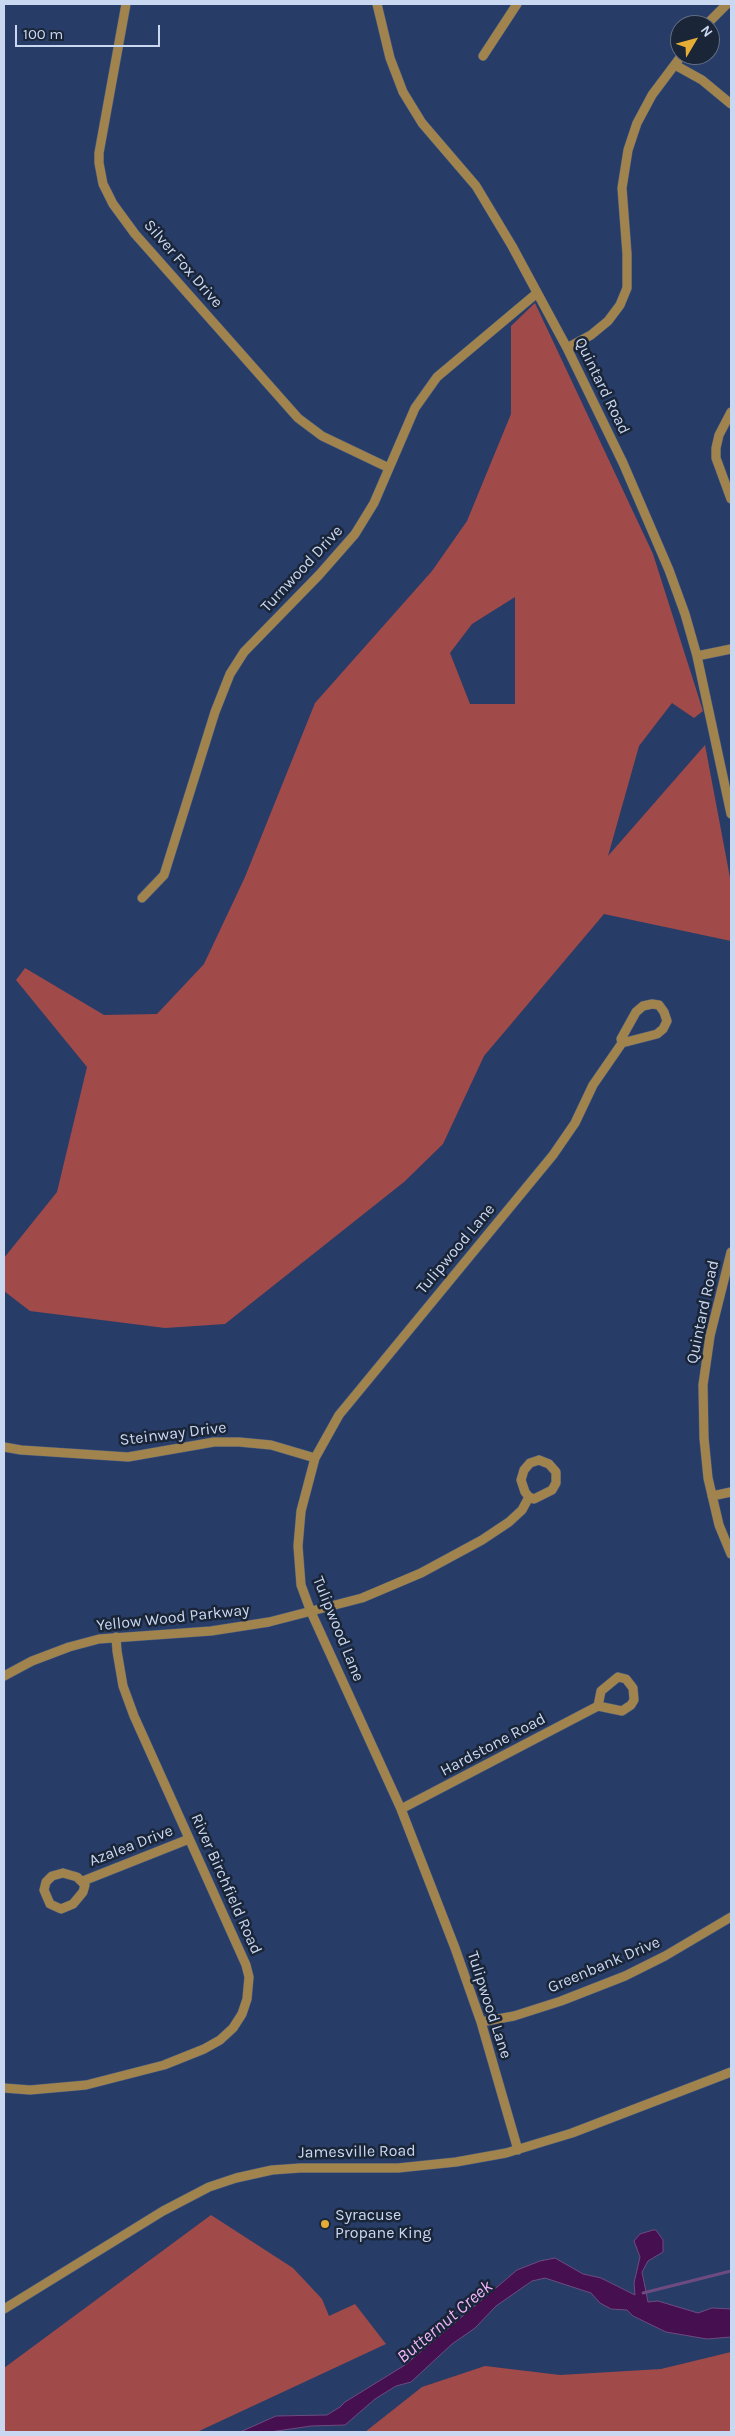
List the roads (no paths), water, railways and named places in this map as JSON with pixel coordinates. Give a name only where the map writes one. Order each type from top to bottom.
[{"type":"street","name":"Silver Fox Drive","points":[[126,4],[99,153],[103,184],[113,204],[135,234],[298,418],[322,436],[389,468]]},
{"type":"street","name":"Quintard Road","points":[[376,4],[390,58],[403,92],[422,122],[476,186],[537,293],[567,348],[623,463],[666,561],[697,656],[731,814]]},
{"type":"street","points":[[483,56],[517,4]]},
{"type":"street","points":[[716,15],[727,4]]},
{"type":"street","points":[[567,348],[591,335],[608,321],[620,305],[627,288],[627,254],[622,188],[628,150],[637,123],[652,95],[674,65],[702,80],[731,104]]},
{"type":"street","name":"Turnwood Drive","points":[[142,898],[164,875],[215,712],[230,674],[244,652],[319,576],[355,534],[374,503],[416,408],[437,377],[537,293]]},
{"type":"street","points":[[731,412],[719,435],[716,448],[718,466],[731,499]]},
{"type":"street","points":[[697,656],[731,649]]},
{"type":"street","name":"Tulipwood Lane","points":[[518,2150],[481,2022],[401,1809],[311,1612],[301,1584],[298,1546],[301,1511],[315,1458],[339,1415],[553,1155],[575,1123],[597,1078],[622,1043],[621,1040],[636,1012],[649,1004],[659,1005],[667,1021],[663,1029],[657,1034],[622,1043]]},
{"type":"street","name":"Quintard Road","points":[[731,1252],[710,1336],[703,1386],[704,1438],[712,1496],[719,1526],[731,1554]]},
{"type":"street","name":"Steinway Drive","points":[[4,1447],[128,1458],[214,1442],[239,1442],[271,1446],[315,1458]]},
{"type":"street","points":[[539,1460],[549,1464],[556,1472],[556,1483],[552,1490],[538,1499],[529,1498],[521,1480],[524,1470],[530,1462],[539,1460]]},
{"type":"street","points":[[712,1496],[731,1492]]},
{"type":"street","name":"Yellow Wood Parkway","points":[[4,1676],[32,1661],[69,1647],[116,1637],[211,1631],[311,1612],[362,1598],[421,1574],[482,1540],[522,1510],[529,1498]]},
{"type":"street","name":"River Birchfield Road","points":[[4,2088],[30,2090],[67,2087],[115,2079],[164,2065],[204,2049],[220,2040],[233,2028],[242,2014],[247,1999],[249,1977],[246,1965],[126,1694],[116,1651],[116,1637]]},
{"type":"street","points":[[618,1677],[626,1679],[633,1688],[634,1700],[629,1708],[614,1711],[598,1706],[601,1691],[618,1677]]},
{"type":"street","name":"Hardstone Road","points":[[401,1809],[598,1706]]},
{"type":"street","name":"Azalea Drive","points":[[83,1881],[189,1839]]},
{"type":"street","name":"Azalea Drive","points":[[63,1873],[83,1881],[83,1892],[70,1906],[61,1909],[54,1907],[46,1899],[44,1890],[46,1882],[52,1876],[63,1873]]},
{"type":"street","name":"Greenbank Drive","points":[[481,2022],[514,2016],[561,2002],[625,1976],[665,1956],[731,1917]]},
{"type":"street","name":"Jamesville Road","points":[[4,2309],[164,2211],[210,2188],[236,2178],[272,2170],[300,2168],[398,2168],[456,2162],[518,2150],[572,2133],[731,2072]]},
{"type":"waterway","points":[[643,2293],[731,2271]]},
{"type":"place","name":"Syracuse Propane King","points":[[325,2224]]},
{"type":"water label","name":"Butternut Creek","points":[[445,2322]]}]
